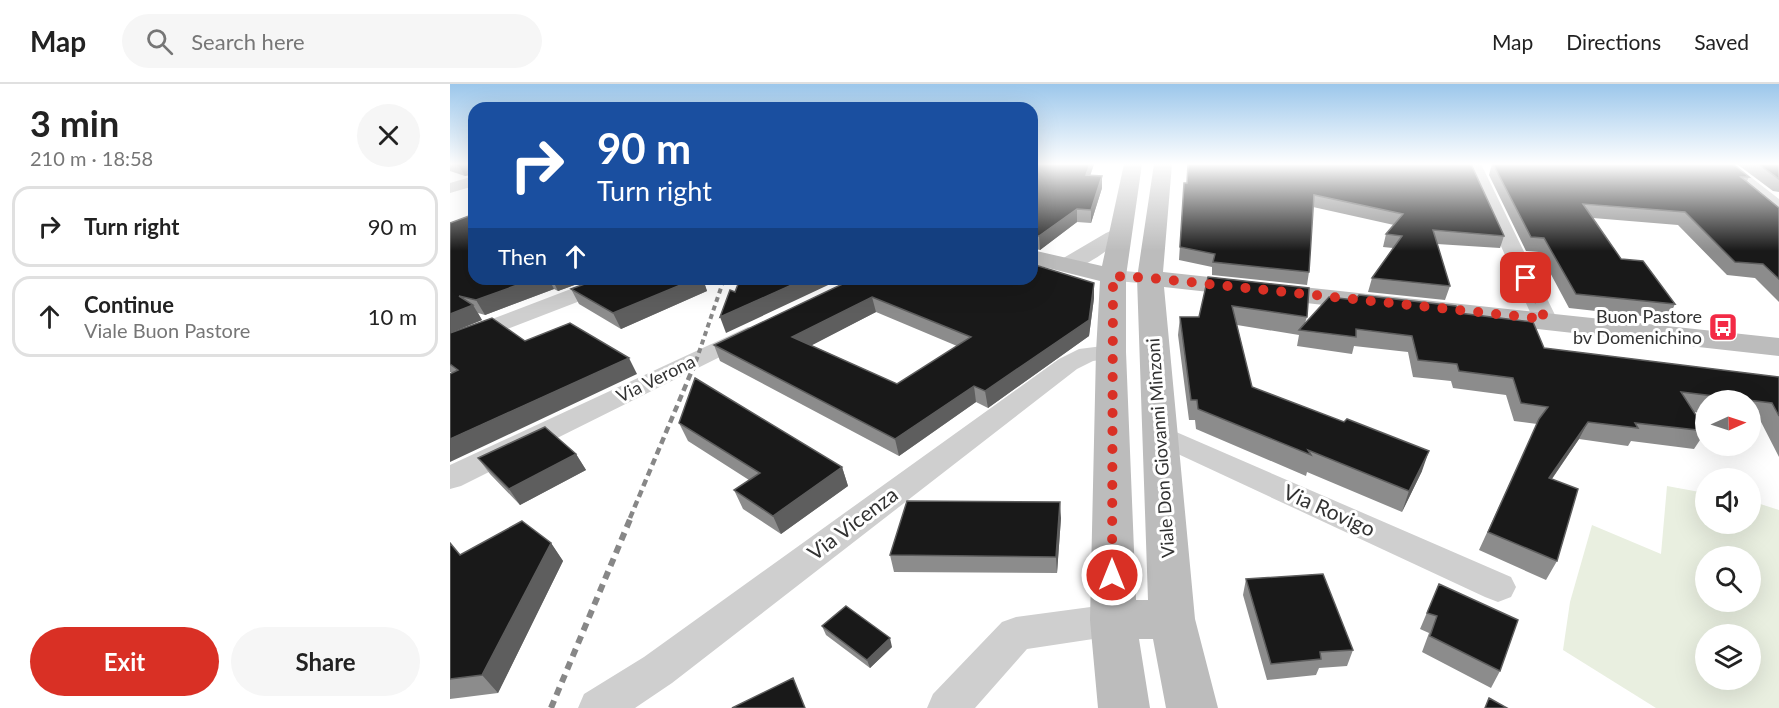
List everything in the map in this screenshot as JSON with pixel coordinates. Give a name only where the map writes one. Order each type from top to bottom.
[{"type":"main road","points":[[1124,708],[1113,620],[1111,352],[1113,276],[1128,193]]},
{"type":"main road","name":"Viale Don Giovanni Minzoni","points":[[1160,193],[1150,278],[1172,619],[1192,708]]},
{"type":"main road","points":[[1038,258],[1113,276]]},
{"type":"main road","points":[[1150,278],[1779,346]]},
{"type":"main road","points":[[1113,620],[1172,619]]},
{"type":"street","points":[[1487,193],[1545,319]]},
{"type":"street","points":[[1761,193],[1779,208]]},
{"type":"street","points":[[1067,264],[1086,256],[1103,242],[1120,233]]},
{"type":"street","points":[[1113,276],[1150,278]]},
{"type":"street","points":[[450,344],[601,285]]},
{"type":"street","name":"Via Verona","points":[[450,478],[770,324]]},
{"type":"street","name":"Via Vicenza","points":[[599,708],[658,670],[1068,364],[1088,354],[1111,352]]},
{"type":"street","name":"Via Rovigo","points":[[1160,434],[1498,587]]},
{"type":"street","points":[[948,708],[1016,634],[1113,620]]},
{"type":"green space","points":[[1667,486],[1695,491],[1695,534],[1761,534],[1761,504],[1779,510],[1779,708],[1656,708],[1563,650],[1570,602],[1592,525],[1661,554]]},
{"type":"building","points":[[1038,193],[1096,193],[1091,210],[1077,209],[1039,236]]},
{"type":"building","points":[[1183,193],[1484,193],[1504,236],[1433,230],[1450,286],[1372,278],[1402,236],[1386,234],[1403,214],[1314,195],[1309,272],[1213,262],[1215,254],[1180,247]]},
{"type":"building","points":[[1508,193],[1761,193],[1779,208],[1779,279],[1763,264],[1735,262],[1685,212],[1583,204],[1621,259],[1643,261],[1675,304],[1576,294],[1544,238],[1531,237]]},
{"type":"building","points":[[468,216],[468,285],[517,285],[476,300],[459,296],[473,305],[450,314],[450,223]]},
{"type":"building","points":[[1038,266],[1094,283],[1089,320],[985,391],[974,386],[895,439],[714,345],[840,285],[1038,285]],"holes":[[[872,297],[971,337],[897,384],[792,337]]]},
{"type":"building","points":[[1208,277],[1309,288],[1307,317],[1232,306],[1252,387],[1344,422],[1347,419],[1429,451],[1409,491],[1308,450],[1311,455],[1198,409],[1197,400],[1191,400],[1180,317],[1199,317]]},
{"type":"building","points":[[582,285],[681,285],[613,313],[571,289]]},
{"type":"building","points":[[738,285],[792,285],[720,317],[730,290],[735,292]]},
{"type":"building","points":[[1359,295],[1456,306],[1459,313],[1533,322],[1544,348],[1779,377],[1779,416],[1772,403],[1761,402],[1761,390],[1695,390],[1695,394],[1681,392],[1695,414],[1695,430],[1635,423],[1638,428],[1588,422],[1549,478],[1578,489],[1557,561],[1488,532],[1539,419],[1548,407],[1521,403],[1513,378],[1459,371],[1457,364],[1418,360],[1412,336],[1356,329],[1356,337],[1299,330],[1329,297],[1355,300]]},
{"type":"building","points":[[492,318],[525,341],[570,323],[629,358],[450,439],[450,374],[458,370],[450,364],[450,333]]},
{"type":"building","points":[[695,378],[842,467],[773,516],[734,490],[760,473],[679,423]]},
{"type":"building","points":[[545,427],[576,454],[509,489],[478,458]]},
{"type":"building","points":[[907,501],[1060,502],[1056,557],[890,555]]},
{"type":"building","points":[[522,521],[551,543],[482,675],[450,679],[450,543],[460,555]]},
{"type":"building","points":[[1323,574],[1353,650],[1320,652],[1321,659],[1271,664],[1246,579]]},
{"type":"building","points":[[1439,584],[1518,620],[1500,671],[1430,636],[1437,616],[1427,613]]},
{"type":"building","points":[[846,606],[890,638],[867,660],[822,626]]},
{"type":"building","points":[[793,678],[805,708],[732,708]]},
{"type":"building","points":[[1489,698],[1507,708],[1485,708]]},
{"type":"railway","points":[[693,370],[722,285]]},
{"type":"railway","points":[[630,518],[693,368]]},
{"type":"railway","points":[[551,708],[631,517]]},
{"type":"place","name":"Buon Pastore bv Domenichino","points":[[1723,327]]},
{"type":"route","points":[[1112,575],[1113,276],[1545,319],[1526,278]]}]
